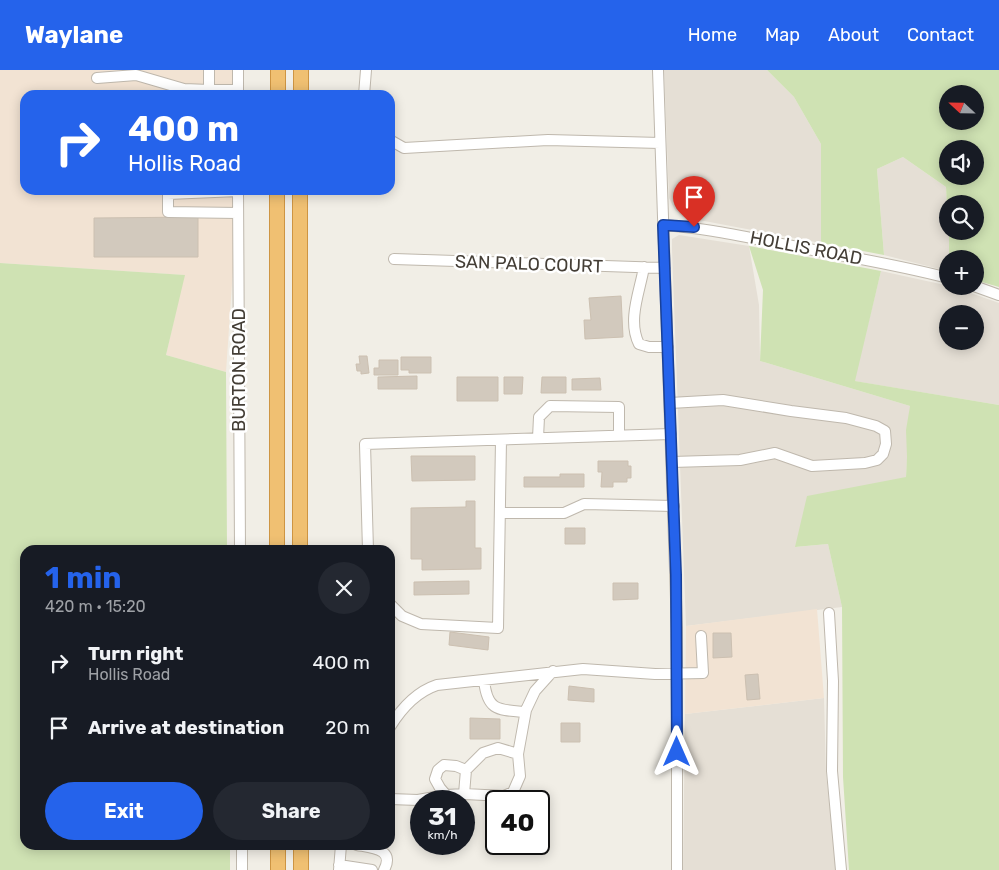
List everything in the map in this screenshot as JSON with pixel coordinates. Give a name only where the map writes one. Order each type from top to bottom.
[{"type":"highway","points":[[278,70],[278,90]]},
{"type":"highway","points":[[301,70],[301,90]]},
{"type":"highway","points":[[277,195],[278,545]]},
{"type":"highway","points":[[300,195],[300,545]]},
{"type":"highway","points":[[278,850],[278,870]]},
{"type":"highway","points":[[301,850],[301,870]]},
{"type":"street","points":[[96,78],[136,75],[184,89],[209,90],[209,70]]},
{"type":"street","points":[[238,70],[238,90]]},
{"type":"street","points":[[364,90],[366,70]]},
{"type":"street","points":[[658,70],[674,506],[678,674],[677,870]]},
{"type":"street","points":[[395,143],[404,148],[557,140],[660,143]]},
{"type":"street","points":[[168,195],[168,212],[238,213]]},
{"type":"street","name":"BURTON ROAD","points":[[238,195],[240,545]]},
{"type":"street","name":"HOLLIS ROAD","points":[[663,225],[694,227],[862,259],[939,276]]},
{"type":"street","name":"SAN PALO COURT","points":[[394,260],[665,268]]},
{"type":"street","points":[[644,267],[641,286],[636,299],[634,324],[636,338],[639,344],[668,347]]},
{"type":"street","points":[[984,290],[999,295]]},
{"type":"street","points":[[670,403],[722,400],[791,412],[846,418],[876,426],[885,431],[886,444],[883,454],[877,460],[865,463],[812,466],[775,453],[740,460],[672,462]]},
{"type":"street","points":[[538,438],[539,417],[550,406],[619,407],[618,436]]},
{"type":"street","points":[[368,545],[364,444],[671,434]]},
{"type":"street","points":[[395,609],[402,616],[421,624],[498,628],[501,440]]},
{"type":"street","points":[[500,513],[564,513],[584,504],[674,506]]},
{"type":"street","points":[[829,613],[833,681],[832,771],[841,870]]},
{"type":"street","points":[[395,720],[404,707],[416,696],[437,685],[553,671],[591,669],[678,674],[703,673],[701,636]]},
{"type":"street","points":[[475,795],[504,796],[513,792],[520,776],[518,754],[526,712],[535,691],[553,671]]},
{"type":"street","points":[[484,680],[485,694],[493,706],[504,711],[526,712]]},
{"type":"street","points":[[464,790],[466,770],[483,752],[498,748],[518,754]]},
{"type":"street","points":[[442,790],[435,779],[438,770],[444,765],[456,766],[466,770]]},
{"type":"street","points":[[395,798],[410,799]]},
{"type":"street","points":[[242,850],[242,870]]},
{"type":"street","points":[[340,850],[339,868],[372,870]]},
{"type":"street","points":[[377,850],[384,852],[387,856],[384,870]]},
{"type":"shaded area","points":[[0,70],[233,70],[233,90],[20,90],[20,195],[233,195],[233,269],[226,372],[166,355],[184,275],[0,263]]},
{"type":"shaded area","points":[[664,70],[767,70],[794,97],[821,144],[821,243],[683,217],[675,210],[669,198]]},
{"type":"shaded area","points":[[903,157],[939,182],[939,185],[946,187],[946,195],[939,195],[939,240],[950,240],[950,250],[939,250],[939,269],[884,255],[877,169]]},
{"type":"shaded area","points":[[679,235],[749,246],[759,305],[760,361],[910,406],[906,477],[796,547],[828,544],[842,607],[686,626],[672,250],[672,239]]},
{"type":"shaded area","points":[[881,271],[939,284],[939,295],[976,295],[999,303],[999,405],[854,381]]},
{"type":"shaded area","points":[[817,609],[824,698],[685,714],[686,626]]},
{"type":"shaded area","points":[[824,698],[826,774],[837,870],[683,870],[685,714]]},
{"type":"green space","points":[[767,70],[999,70],[999,287],[984,283],[984,250],[949,250],[949,240],[984,240],[984,195],[946,195],[946,187],[943,185],[984,185],[984,140],[939,140],[939,182],[903,157],[877,169],[884,255],[821,243],[821,144],[794,97]]},
{"type":"green space","points":[[749,246],[881,271],[855,381],[999,405],[999,870],[849,870],[843,777],[842,607],[828,544],[795,547],[807,496],[906,477],[906,430],[910,406],[760,361],[763,290]]},
{"type":"green space","points":[[0,263],[185,275],[166,355],[226,372],[227,545],[20,545],[20,850],[230,850],[230,870],[0,870]]},
{"type":"building","points":[[198,217],[198,257],[94,257],[94,218]]},
{"type":"building","points":[[621,296],[623,337],[585,339],[584,320],[591,320],[589,298]]},
{"type":"building","points":[[359,356],[367,356],[369,373],[361,374],[361,371],[357,371],[356,364],[360,364]]},
{"type":"building","points":[[401,357],[431,357],[431,373],[409,373],[409,370],[401,370]]},
{"type":"building","points":[[379,360],[398,360],[398,375],[374,375],[374,368],[379,368]]},
{"type":"building","points":[[417,376],[417,389],[378,389],[378,377]]},
{"type":"building","points":[[457,377],[498,377],[498,401],[457,401]]},
{"type":"building","points":[[504,377],[523,377],[522,394],[504,394]]},
{"type":"building","points":[[542,377],[566,377],[566,393],[541,393]]},
{"type":"building","points":[[600,378],[601,390],[572,390],[572,379]]},
{"type":"building","points":[[411,456],[475,456],[475,480],[412,481]]},
{"type":"building","points":[[598,461],[628,461],[628,466],[631,466],[631,478],[627,478],[627,482],[613,482],[613,487],[601,487],[602,472],[598,472]]},
{"type":"building","points":[[560,474],[584,474],[584,487],[524,487],[524,477],[560,477]]},
{"type":"building","points":[[466,501],[475,501],[475,548],[481,548],[481,569],[422,570],[422,559],[411,559],[411,508],[466,507]]},
{"type":"building","points":[[565,528],[585,528],[585,544],[565,544]]},
{"type":"building","points":[[469,581],[469,594],[414,595],[414,582]]},
{"type":"building","points":[[613,583],[638,583],[638,599],[613,600]]},
{"type":"building","points":[[450,632],[489,637],[488,650],[449,645]]},
{"type":"building","points":[[713,633],[731,633],[732,657],[713,658]]},
{"type":"building","points":[[758,674],[760,699],[747,700],[745,675]]},
{"type":"building","points":[[569,686],[594,689],[594,702],[568,700]]},
{"type":"building","points":[[470,718],[500,719],[500,739],[470,739]]},
{"type":"building","points":[[561,723],[580,723],[580,742],[561,742]]},
{"type":"route","points":[[677,752],[678,658],[676,575],[663,225],[694,227]]}]
